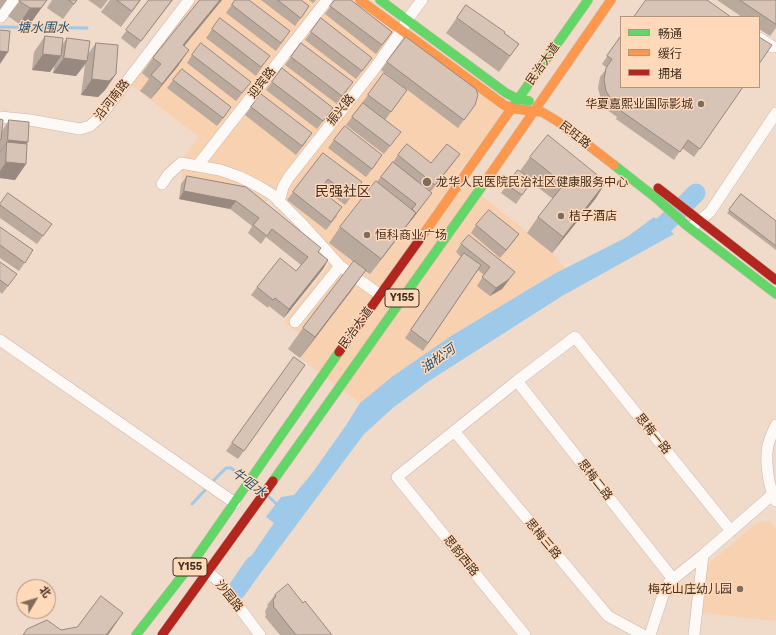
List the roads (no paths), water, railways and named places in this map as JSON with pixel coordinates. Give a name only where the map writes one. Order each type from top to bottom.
[{"type":"main road","name":"民旺路","points":[[360,0],[504,105],[512,108],[542,112],[557,121],[661,203],[688,227],[776,294]]},
{"type":"main road","points":[[380,0],[496,86],[518,99],[545,103]]},
{"type":"main road","name":"民治大道","points":[[136,635],[193,562],[324,372],[588,0]]},
{"type":"main road","name":"民治大道","points":[[162,635],[535,110],[545,103],[611,0]]},
{"type":"main road","points":[[649,181],[776,280]]},
{"type":"street","points":[[1,17],[14,0]]},
{"type":"street","name":"沿河南路","points":[[0,117],[30,120],[80,130],[90,126],[99,118],[189,0]]},
{"type":"street","name":"迎宾路","points":[[198,166],[327,0]]},
{"type":"street","name":"振兴路","points":[[279,202],[283,187],[289,177],[372,72],[422,0]]},
{"type":"street","points":[[760,39],[773,48]]},
{"type":"street","points":[[688,227],[697,219],[710,212],[776,113]]},
{"type":"street","points":[[162,184],[171,172],[181,163],[220,170],[240,177],[268,192],[302,224],[340,266],[380,295]]},
{"type":"street","points":[[295,322],[340,266]]},
{"type":"street","name":"思梅一路","points":[[517,381],[576,337],[731,530]]},
{"type":"street","points":[[0,340],[216,490],[237,499]]},
{"type":"street","points":[[454,431],[517,381]]},
{"type":"street","name":"思梅二路","points":[[517,381],[673,578]]},
{"type":"street","points":[[650,635],[663,595],[668,584],[673,578],[731,530],[774,498],[769,482],[768,449],[776,425]]},
{"type":"street","name":"思韵西路","points":[[454,431],[397,477],[526,635]]},
{"type":"street","name":"思梅三路","points":[[454,431],[608,616],[643,635]]},
{"type":"street","points":[[694,635],[702,555]]},
{"type":"street","name":"沙园路","points":[[193,562],[208,572],[220,583],[260,635]]},
{"type":"water","points":[[654,217],[674,234],[562,296],[429,381],[394,407],[364,434],[245,594],[233,579],[274,523],[266,517],[281,497],[294,495],[313,472],[360,403],[393,376],[451,336],[554,274],[627,237]]},
{"type":"waterway","name":"塘水围水","points":[[0,27],[87,28]]},
{"type":"waterway","name":"油松河","points":[[642,238],[664,225],[696,193]]},
{"type":"waterway","name":"牛咀水","points":[[211,483],[226,468],[231,468],[243,478]]},
{"type":"waterway","name":"牛咀水","points":[[192,504],[207,488]]},
{"type":"waterway","name":"牛咀水","points":[[269,497],[278,505]]},
{"type":"waterway","name":"油松河","points":[[237,590],[254,565]]},
{"type":"place","name":"华夏嘉熙业国际影城","points":[[701,104]]},
{"type":"place","name":"龙华人民医院民治社区健康服务中心","points":[[427,182]]},
{"type":"place","name":"桔子酒店","points":[[561,216]]},
{"type":"place","name":"恒科商业广场","points":[[367,235]]},
{"type":"place","name":"梅花山庄幼儿园","points":[[740,589]]},
{"type":"district","name":"民强社区","points":[[343,192]]}]
